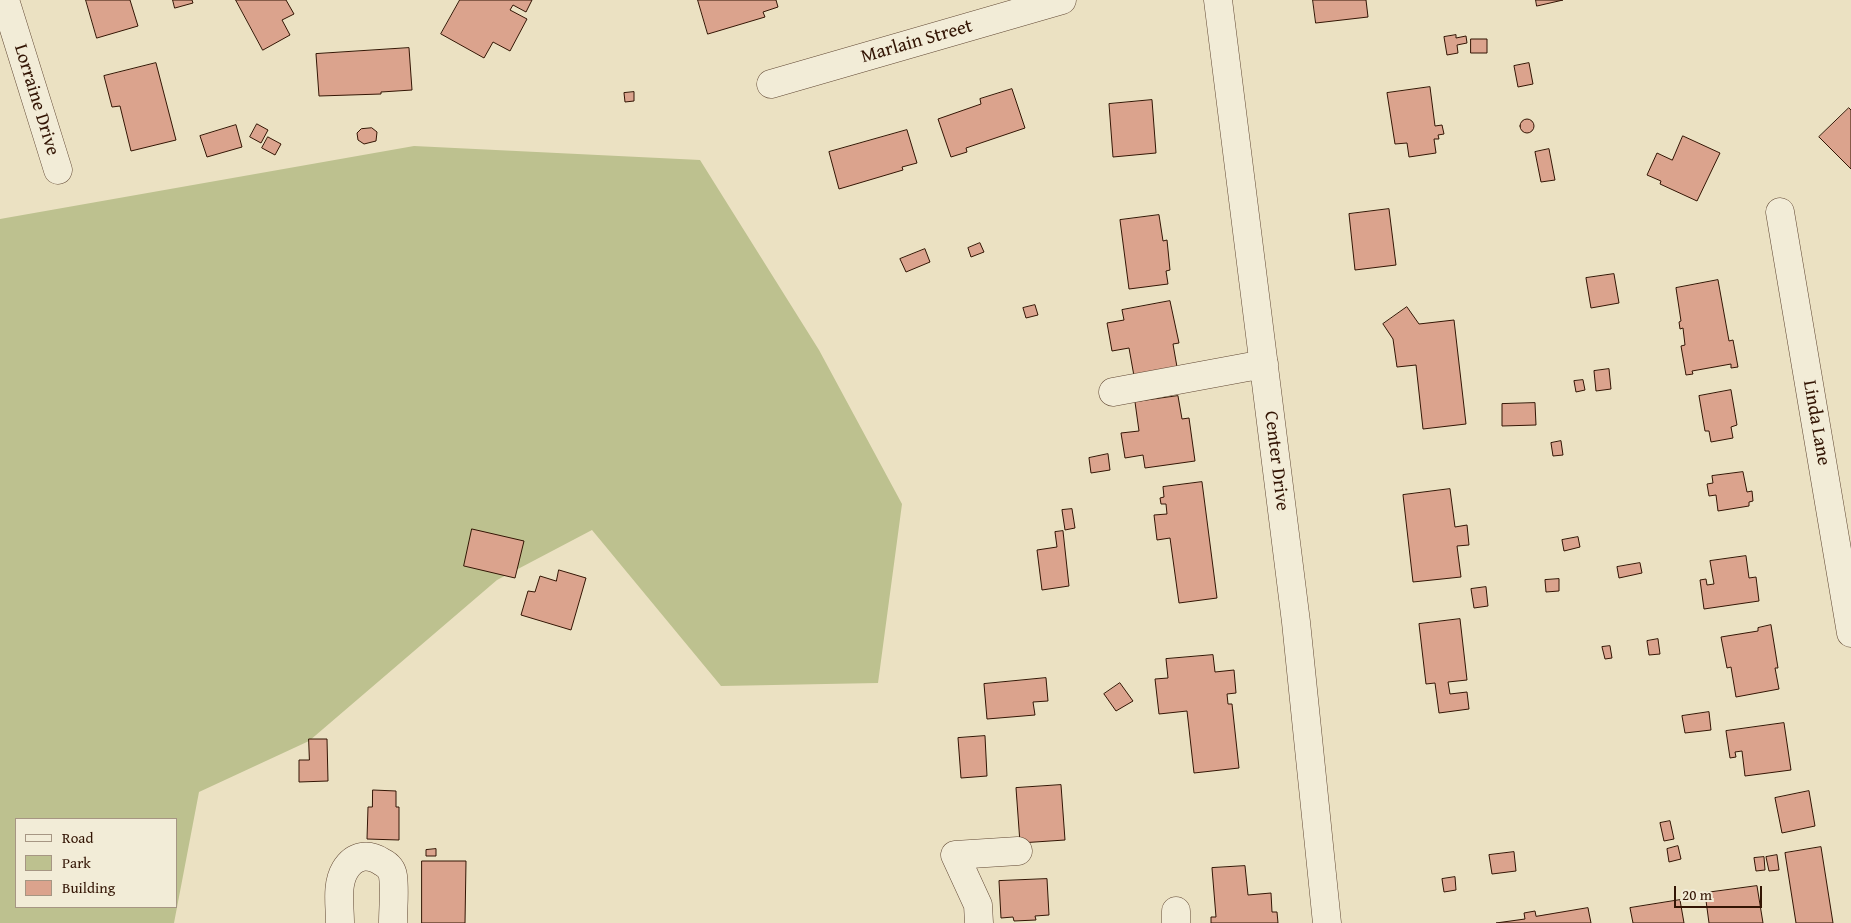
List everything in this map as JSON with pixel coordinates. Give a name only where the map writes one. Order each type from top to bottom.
[{"type":"street","name":"Lorraine Drive","points":[[5,0],[58,170]]},
{"type":"street","name":"Marlain Street","points":[[771,84],[1062,0]]},
{"type":"street","name":"Center Drive","points":[[1218,0],[1296,622],[1327,923]]},
{"type":"street","name":"Linda Lane","points":[[1780,212],[1851,633]]},
{"type":"street","points":[[1113,392],[1264,364]]},
{"type":"street","points":[[979,923],[978,905],[955,855],[1018,851]]},
{"type":"street","points":[[340,923],[340,884],[345,870],[351,862],[360,857],[370,855],[389,866],[393,876],[392,923]]},
{"type":"green space","points":[[414,146],[700,160],[819,350],[902,504],[878,683],[721,686],[592,530],[497,580],[309,741],[199,792],[178,902],[178,818],[15,818],[15,908],[177,908],[174,923],[0,923],[0,219]]},
{"type":"building","points":[[86,0],[130,0],[138,26],[97,38]]},
{"type":"building","points":[[173,0],[192,0],[193,3],[175,8]]},
{"type":"building","points":[[236,0],[286,0],[294,14],[282,20],[290,35],[263,50]]},
{"type":"building","points":[[460,0],[532,0],[526,12],[513,5],[510,10],[527,19],[510,51],[493,42],[484,58],[441,34]]},
{"type":"building","points":[[698,0],[776,0],[778,7],[763,12],[765,17],[708,34]]},
{"type":"building","points":[[1313,0],[1366,0],[1368,17],[1316,23]]},
{"type":"building","points":[[1536,0],[1563,0],[1537,6]]},
{"type":"building","points":[[1456,35],[1456,38],[1466,36],[1467,43],[1457,45],[1458,53],[1447,55],[1444,37]]},
{"type":"building","points":[[1471,39],[1487,39],[1487,53],[1471,53]]},
{"type":"building","points":[[409,48],[412,90],[381,92],[381,94],[319,96],[316,54]]},
{"type":"building","points":[[156,63],[176,140],[131,151],[120,106],[112,107],[104,76]]},
{"type":"building","points":[[1529,63],[1533,84],[1518,87],[1514,66]]},
{"type":"building","points":[[1430,87],[1435,126],[1442,125],[1444,134],[1438,135],[1439,139],[1434,139],[1436,153],[1409,157],[1407,143],[1395,144],[1387,93]]},
{"type":"building","points":[[1012,89],[1025,128],[966,148],[967,152],[951,157],[938,119],[981,104],[980,99]]},
{"type":"building","points":[[634,92],[634,101],[625,102],[624,93]]},
{"type":"building","points":[[1152,100],[1156,153],[1113,157],[1109,104]]},
{"type":"building","points":[[1849,108],[1851,110],[1851,169],[1819,137]]},
{"type":"building","points":[[1524,119],[1530,119],[1534,126],[1530,133],[1524,133],[1520,129],[1520,123]]},
{"type":"building","points":[[257,124],[268,130],[261,143],[250,137]]},
{"type":"building","points":[[236,125],[242,147],[207,157],[200,136]]},
{"type":"building","points":[[372,128],[377,132],[376,141],[364,144],[358,140],[357,133],[361,129]]},
{"type":"building","points":[[907,130],[917,163],[902,167],[903,170],[839,189],[829,152]]},
{"type":"building","points":[[1683,136],[1720,153],[1697,201],[1660,184],[1661,181],[1647,175],[1657,153],[1672,160]]},
{"type":"building","points":[[268,137],[281,144],[275,155],[262,148]]},
{"type":"building","points":[[1549,149],[1555,180],[1541,182],[1535,152]]},
{"type":"building","points":[[1389,209],[1396,265],[1355,270],[1349,214]]},
{"type":"building","points":[[1159,215],[1163,241],[1167,240],[1170,270],[1166,271],[1168,284],[1129,289],[1120,220]]},
{"type":"building","points":[[980,243],[984,252],[971,257],[968,248]]},
{"type":"building","points":[[925,249],[930,262],[906,272],[900,259]]},
{"type":"building","points":[[1614,274],[1619,303],[1591,308],[1586,278]]},
{"type":"building","points":[[1718,280],[1729,341],[1733,340],[1738,367],[1731,368],[1731,364],[1692,371],[1693,374],[1686,375],[1681,346],[1685,345],[1683,328],[1680,329],[1679,322],[1681,321],[1676,288]]},
{"type":"building","points":[[1170,301],[1179,343],[1173,344],[1177,367],[1134,376],[1129,348],[1112,351],[1107,323],[1124,320],[1122,310]]},
{"type":"building","points":[[1035,305],[1038,315],[1026,318],[1023,308]]},
{"type":"building","points":[[1407,307],[1419,324],[1454,320],[1466,424],[1423,429],[1416,365],[1397,367],[1393,339],[1383,324]]},
{"type":"building","points":[[1609,369],[1611,389],[1596,391],[1594,371]]},
{"type":"building","points":[[1583,380],[1585,390],[1576,392],[1574,381]]},
{"type":"building","points":[[1731,390],[1737,425],[1731,427],[1733,438],[1711,442],[1709,431],[1705,431],[1699,396]]},
{"type":"building","points":[[1178,396],[1182,419],[1189,418],[1195,461],[1145,468],[1143,455],[1125,458],[1121,433],[1139,431],[1135,402]]},
{"type":"building","points":[[1535,403],[1536,425],[1502,426],[1502,404]]},
{"type":"building","points":[[1561,441],[1563,455],[1553,456],[1551,443]]},
{"type":"building","points":[[1108,454],[1110,470],[1091,473],[1089,458]]},
{"type":"building","points":[[1743,472],[1747,492],[1752,491],[1753,501],[1749,502],[1749,506],[1718,511],[1716,495],[1709,496],[1707,484],[1713,483],[1712,476]]},
{"type":"building","points":[[1202,482],[1217,598],[1179,603],[1170,538],[1157,540],[1154,515],[1167,514],[1166,504],[1161,504],[1160,498],[1164,497],[1163,487]]},
{"type":"building","points":[[1450,489],[1455,527],[1467,525],[1469,545],[1457,546],[1461,577],[1413,582],[1403,495]]},
{"type":"building","points":[[1072,509],[1075,528],[1065,530],[1062,510]]},
{"type":"building","points":[[472,529],[524,541],[515,578],[464,566]]},
{"type":"building","points":[[1063,531],[1069,586],[1042,590],[1037,550],[1057,547],[1055,532]]},
{"type":"building","points":[[1578,537],[1580,547],[1564,551],[1562,540]]},
{"type":"building","points":[[1746,556],[1749,578],[1756,577],[1759,601],[1704,609],[1700,580],[1706,579],[1707,585],[1714,584],[1710,561]]},
{"type":"building","points":[[1640,563],[1642,573],[1619,578],[1617,567]]},
{"type":"building","points":[[559,570],[586,578],[571,630],[521,615],[528,591],[535,592],[540,576],[556,581]]},
{"type":"building","points":[[1559,579],[1559,591],[1546,592],[1545,580]]},
{"type":"building","points":[[1486,587],[1488,606],[1474,608],[1471,589]]},
{"type":"building","points":[[1460,619],[1467,680],[1448,682],[1450,694],[1467,692],[1469,709],[1439,713],[1435,683],[1426,684],[1419,624]]},
{"type":"building","points":[[1771,625],[1778,668],[1775,668],[1779,689],[1736,697],[1731,667],[1727,668],[1721,637],[1758,631],[1758,628]]},
{"type":"building","points":[[1658,639],[1660,654],[1649,655],[1647,641]]},
{"type":"building","points":[[1610,646],[1612,658],[1605,659],[1602,647]]},
{"type":"building","points":[[1213,655],[1215,672],[1234,670],[1236,693],[1227,694],[1228,704],[1232,704],[1239,768],[1194,773],[1187,711],[1159,714],[1155,679],[1168,678],[1166,659]]},
{"type":"building","points":[[1046,678],[1048,701],[1033,702],[1035,715],[987,719],[984,684]]},
{"type":"building","points":[[1120,683],[1133,701],[1116,711],[1104,694]]},
{"type":"building","points":[[1709,712],[1711,730],[1685,733],[1682,716]]},
{"type":"building","points":[[1784,723],[1791,770],[1745,776],[1742,751],[1735,752],[1736,757],[1730,758],[1726,731]]},
{"type":"building","points":[[985,736],[987,776],[961,778],[958,738]]},
{"type":"building","points":[[309,739],[327,739],[328,781],[299,782],[299,760],[309,760]]},
{"type":"building","points":[[1061,785],[1065,840],[1020,843],[1016,788]]},
{"type":"building","points":[[373,790],[396,791],[396,807],[399,807],[399,840],[367,839],[368,807],[372,807]]},
{"type":"building","points":[[1809,791],[1815,826],[1782,833],[1775,798]]},
{"type":"building","points":[[1670,821],[1674,839],[1664,841],[1660,823]]},
{"type":"building","points":[[1678,846],[1681,859],[1669,862],[1667,849]]},
{"type":"building","points":[[1821,847],[1833,923],[1796,923],[1785,853]]},
{"type":"building","points":[[436,849],[436,856],[426,856],[426,850]]},
{"type":"building","points":[[1514,852],[1516,871],[1492,874],[1489,855]]},
{"type":"building","points":[[1777,855],[1779,870],[1769,871],[1766,857]]},
{"type":"building","points":[[1764,857],[1765,870],[1756,871],[1754,858]]},
{"type":"building","points":[[422,861],[466,861],[465,923],[422,923]]},
{"type":"building","points":[[1245,866],[1248,895],[1271,893],[1272,912],[1277,912],[1278,923],[1211,923],[1211,917],[1216,917],[1212,868]]},
{"type":"building","points":[[1455,877],[1456,890],[1444,892],[1442,879]]},
{"type":"building","points":[[1047,879],[1049,915],[1035,916],[1036,920],[1014,921],[1013,917],[1001,918],[999,881]]},
{"type":"building","points":[[1757,886],[1763,923],[1709,923],[1705,893]]},
{"type":"building","points":[[1680,900],[1684,923],[1633,923],[1630,908]]},
{"type":"building","points":[[1588,908],[1591,923],[1496,923],[1525,919],[1524,913],[1535,911],[1536,916]]}]
